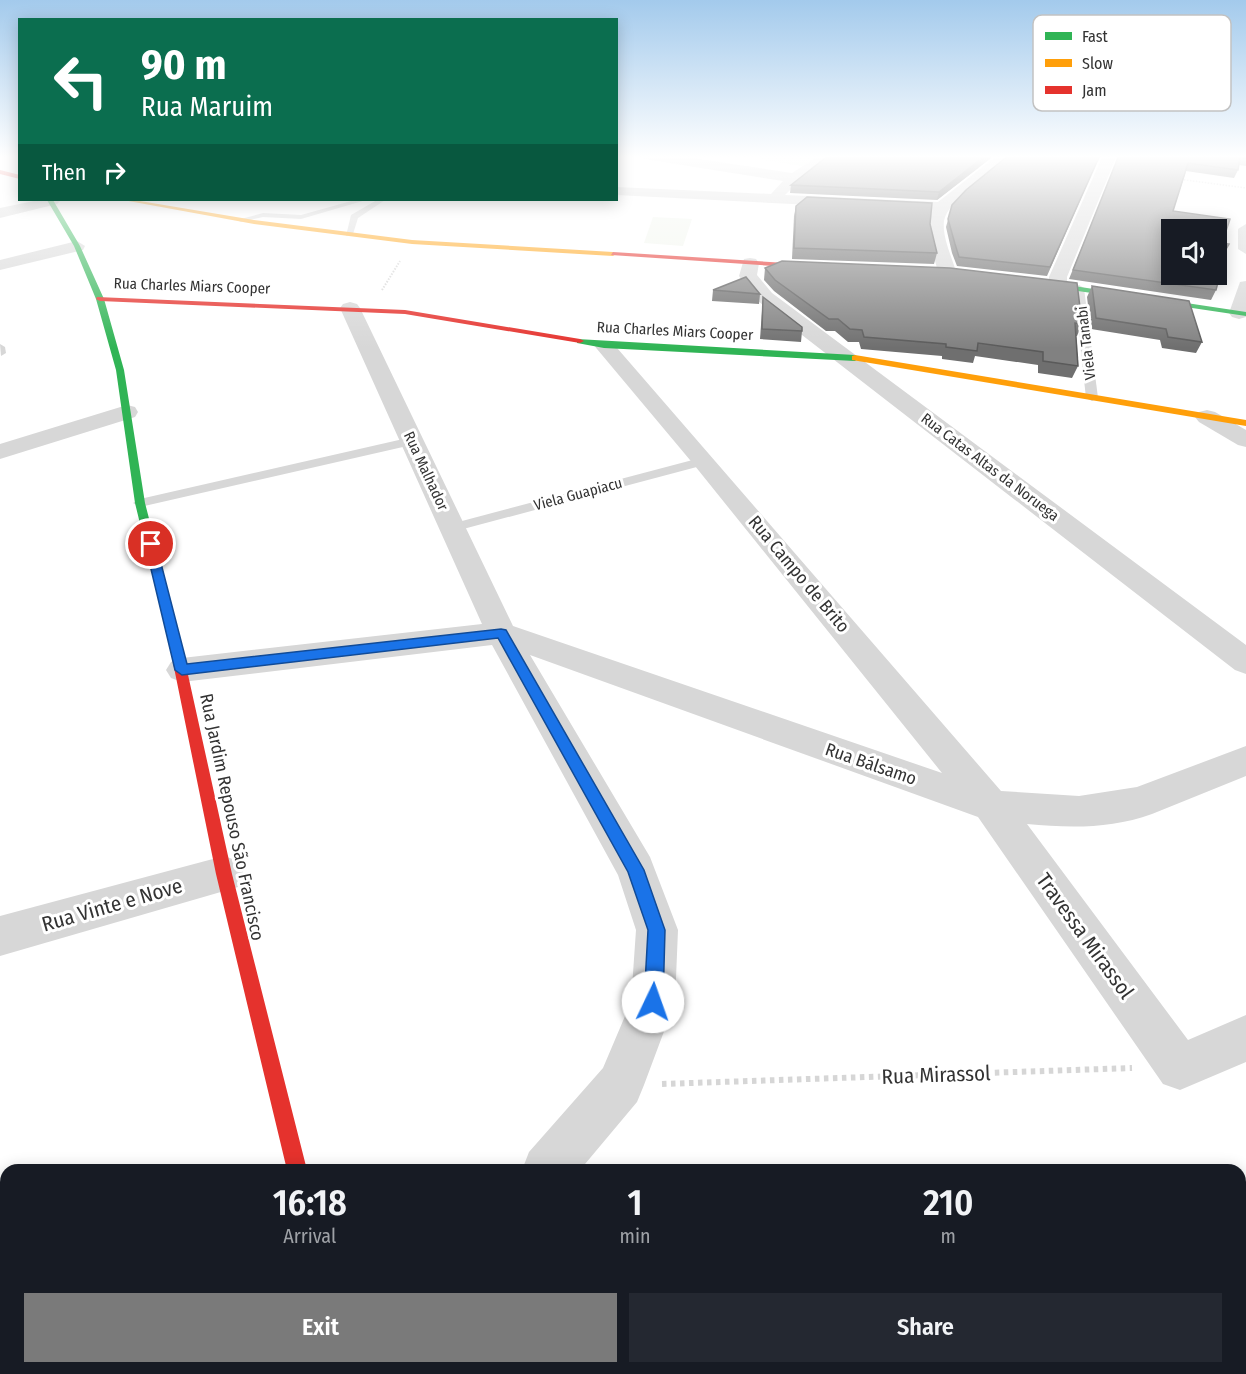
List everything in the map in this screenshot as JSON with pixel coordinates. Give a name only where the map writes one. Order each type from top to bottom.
[{"type":"street","name":"Rua Jardim Repouso São Francisco","points":[[62,219],[77,246],[100,299],[120,370],[140,503],[182,670],[224,874],[296,1164]]},
{"type":"street","points":[[236,219],[412,242],[827,268]]},
{"type":"street","points":[[937,219],[937,234],[947,272]]},
{"type":"street","points":[[1058,285],[1058,277],[1083,219]]},
{"type":"street","points":[[1246,229],[1246,249]]},
{"type":"street","points":[[0,265],[77,246]]},
{"type":"street","name":"Rua Catas Altas da Noruega","points":[[750,263],[748,276],[765,297],[846,356],[1246,662]]},
{"type":"street","points":[[1024,281],[1243,314],[1246,286]]},
{"type":"street","name":"Rua Charles Miars Cooper","points":[[100,299],[405,312],[604,345],[846,356],[1246,423]]},
{"type":"street","name":"Rua Malhador","points":[[360,309],[412,441],[501,633],[636,870],[657,930],[653,1002],[620,1085],[553,1164]]},
{"type":"street","name":"Rua Campo de Brito","points":[[604,345],[704,461],[991,806]]},
{"type":"street","points":[[0,452],[127,412]]},
{"type":"street","points":[[1207,417],[1246,440]]},
{"type":"street","points":[[182,670],[501,633]]},
{"type":"street","name":"Rua Bálsamo","points":[[501,633],[991,806],[1079,812],[1139,803],[1246,761]]},
{"type":"street","name":"Travessa Mirassol","points":[[991,806],[1180,1066]]},
{"type":"street","name":"Rua Vinte e Nove","points":[[0,936],[224,874]]},
{"type":"street","points":[[1180,1066],[1246,1038]]},
{"type":"lane","points":[[349,234],[354,219]]},
{"type":"lane","name":"Viela Tanabi","points":[[1079,288],[1092,398]]},
{"type":"lane","points":[[140,503],[412,441]]},
{"type":"lane","name":"Viela Guapiacu","points":[[452,528],[704,461]]},
{"type":"path","points":[[360,309],[412,242]]},
{"type":"path","name":"Rua Mirassol","points":[[620,1085],[1180,1066]]},
{"type":"shaded area","points":[[652,219],[692,219],[683,246],[644,243]]},
{"type":"building","points":[[795,219],[930,219],[937,253],[794,248]]},
{"type":"building","points":[[948,219],[1071,219],[1050,267],[959,257]]},
{"type":"building","points":[[1093,219],[1161,219],[1161,282],[1073,270]]},
{"type":"building","points":[[782,261],[950,268],[1077,283],[1082,324],[1075,323],[1078,366],[1043,361],[1043,352],[978,343],[977,351],[946,347],[946,344],[864,337],[862,330],[850,329],[838,319],[829,319],[775,280],[765,268]]},
{"type":"building","points":[[746,277],[760,294],[713,290]]},
{"type":"building","points":[[1180,285],[1217,285],[1216,290]]},
{"type":"building","points":[[1092,286],[1189,301],[1202,342],[1168,337],[1166,329],[1096,318]]},
{"type":"building","points":[[763,297],[802,327],[802,331],[762,329]]},
{"type":"traffic: fast","points":[[61,219],[77,246],[100,299],[120,370],[140,503],[175,643]]},
{"type":"traffic: fast","points":[[1034,282],[1246,314]]},
{"type":"traffic: fast","points":[[580,341],[604,345],[855,358]]},
{"type":"traffic: slow","points":[[237,219],[412,242],[613,254]]},
{"type":"traffic: slow","points":[[855,358],[1246,423]]},
{"type":"traffic: jam","points":[[613,254],[818,267]]},
{"type":"traffic: jam","points":[[100,299],[405,312],[580,341]]},
{"type":"traffic: jam","points":[[175,643],[224,874],[296,1164]]},
{"type":"route","points":[[151,544],[182,670],[501,633],[636,870],[657,930],[653,1002]]}]
